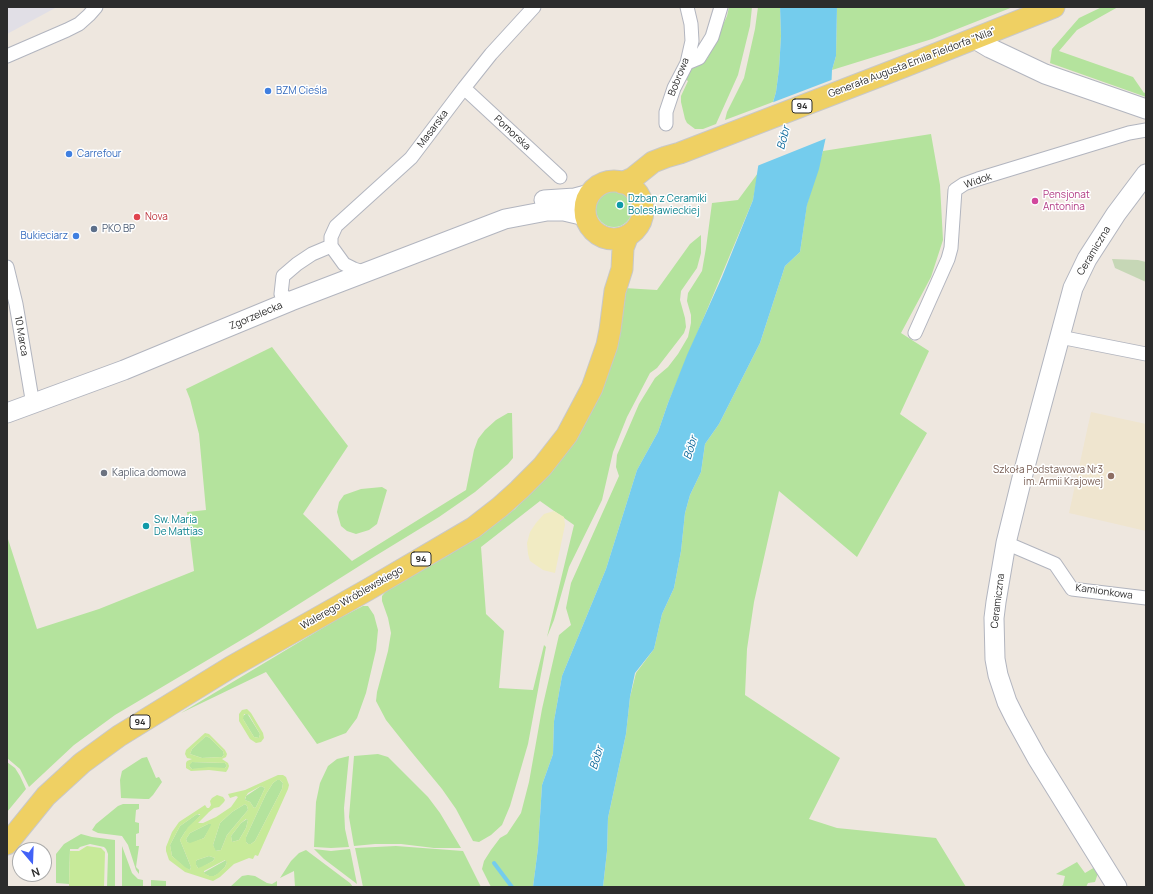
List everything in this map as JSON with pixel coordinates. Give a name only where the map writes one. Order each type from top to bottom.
[{"type":"main road","name":"Generała Augusta Emila Fieldorfa \"Nila\"","points":[[622,183],[633,178],[653,162],[903,67],[1054,7]]},
{"type":"main road","name":"Generała Augusta Emila Fieldorfa \"Nila\"","points":[[640,199],[642,191],[652,178],[668,162],[680,153]]},
{"type":"main road","name":"94","points":[[590,194],[599,185],[606,182],[622,183]]},
{"type":"main road","points":[[622,183],[633,189],[640,199]]},
{"type":"main road","points":[[586,218],[585,205],[590,194]]},
{"type":"main road","name":"94","points":[[628,235],[639,224],[642,215],[642,205],[640,199]]},
{"type":"main road","name":"94","points":[[586,218],[594,231],[601,236]]},
{"type":"main road","points":[[601,236],[616,238],[628,235]]},
{"type":"main road","name":"Walerego Wróblewskiego","points":[[7,844],[46,796],[82,763],[119,736],[231,668],[473,528],[519,490],[548,460],[567,435],[592,388],[607,345],[615,291],[622,269],[623,248],[628,235]]},
{"type":"main road","name":"Walerego Wróblewskiego","points":[[601,236],[607,248],[615,291]]},
{"type":"street","points":[[7,56],[79,24],[89,16],[96,7]]},
{"type":"street","name":"Masarska","points":[[331,246],[331,237],[336,226],[411,158],[464,88],[500,44],[534,7]]},
{"type":"street","name":"Bobrowa","points":[[666,124],[666,112],[674,88],[687,63],[692,41],[691,24],[687,7]]},
{"type":"street","points":[[687,63],[699,58],[712,37],[722,7]]},
{"type":"street","points":[[975,39],[990,48],[1045,74],[1146,109]]},
{"type":"street","name":"Pomorska","points":[[464,88],[560,178]]},
{"type":"street","name":"Widok","points":[[915,333],[948,260],[951,248],[955,190],[964,184],[978,179],[1129,133],[1146,130]]},
{"type":"street","name":"Ceramiczna","points":[[1117,887],[1037,758],[1016,720],[1002,690],[996,659],[994,618],[1006,543],[1073,288],[1087,259],[1116,214],[1146,174]]},
{"type":"street","name":"Zgorzelecka","points":[[505,219],[533,204],[554,199],[576,198],[590,194]]},
{"type":"street","name":"Zgorzelecka","points":[[7,413],[33,405],[124,370],[291,301],[505,219],[547,211],[564,211],[581,215],[586,218]]},
{"type":"street","points":[[291,301],[281,294],[283,276],[312,254],[331,246],[344,264],[366,273]]},
{"type":"street","name":"10 Marca","points":[[7,267],[16,304],[33,405]]},
{"type":"street","points":[[1060,337],[1146,354]]},
{"type":"street","name":"Kamionkowa","points":[[1006,543],[1055,564],[1072,589],[1146,598]]},
{"type":"shaded area","points":[[7,7],[57,7],[7,34]]},
{"type":"shaded area","name":"Szkoła Podstawowa Nr3 im. Armii Krajowej","points":[[1091,412],[1146,424],[1146,531],[1069,513]]},
{"type":"green space","points":[[729,7],[752,7],[750,26],[738,75],[716,124],[703,129],[695,129],[687,123],[681,102],[681,96],[688,81],[685,79],[689,70],[700,65],[707,59],[727,16]]},
{"type":"green space","points":[[758,7],[780,7],[781,36],[776,92],[773,102],[725,120],[727,112],[744,78],[755,29]]},
{"type":"green space","points":[[837,7],[1013,7],[932,39],[832,70],[836,56]]},
{"type":"green space","points":[[1102,7],[1118,7],[1077,30],[1059,51],[1133,77],[1144,93],[1146,92],[1146,97],[1050,63],[1052,49],[1079,18]]},
{"type":"green space","points":[[931,134],[940,185],[943,240],[931,277],[901,333],[929,351],[900,414],[927,433],[857,557],[779,491],[754,602],[747,649],[745,695],[840,758],[809,819],[837,828],[936,838],[966,887],[603,887],[607,851],[608,818],[626,734],[630,697],[636,673],[654,649],[662,614],[674,588],[681,551],[685,513],[690,495],[701,472],[705,444],[719,424],[760,343],[785,266],[800,252],[807,204],[823,151]]},
{"type":"green space","points":[[758,173],[753,200],[668,403],[658,432],[637,470],[606,569],[562,676],[554,721],[553,754],[542,785],[538,848],[533,887],[491,887],[482,869],[484,861],[500,838],[507,834],[521,813],[529,782],[542,709],[559,635],[571,625],[566,608],[571,583],[619,476],[616,467],[617,455],[639,404],[655,378],[668,367],[688,337],[691,315],[687,301],[688,293],[702,271],[712,203],[738,200]]},
{"type":"green space","points":[[614,191],[627,196],[632,209],[627,222],[614,227],[601,222],[596,209],[601,196]]},
{"type":"green space","points":[[701,235],[701,253],[697,268],[681,291],[680,300],[686,327],[684,333],[657,368],[650,373],[627,417],[613,452],[602,500],[569,567],[554,620],[547,637],[574,525],[540,501],[481,547],[486,614],[504,631],[499,688],[533,690],[544,645],[546,647],[528,744],[510,806],[502,825],[491,835],[479,842],[473,841],[456,809],[442,789],[386,720],[376,701],[391,633],[382,596],[388,589],[449,555],[515,509],[561,460],[584,424],[624,288],[657,290],[690,244]]},
{"type":"green space","points":[[1112,259],[1138,260],[1146,262],[1146,282],[1115,268]]},
{"type":"green space","points":[[272,347],[348,446],[303,514],[352,561],[466,490],[474,450],[478,439],[496,420],[508,413],[512,413],[513,458],[475,492],[439,517],[253,633],[115,715],[74,745],[29,787],[20,769],[7,758],[7,536],[37,629],[99,609],[194,571],[187,512],[206,510],[199,434],[186,389]]},
{"type":"green space","points":[[382,487],[387,490],[377,524],[369,530],[356,534],[347,531],[341,526],[337,512],[339,502],[344,495],[361,489]]},
{"type":"green space","points":[[363,606],[368,606],[374,615],[378,630],[376,650],[366,693],[357,718],[346,733],[317,744],[266,672],[181,713],[336,620]]},
{"type":"green space","points":[[247,709],[251,713],[263,733],[264,738],[261,742],[256,743],[250,739],[239,721],[239,714],[242,710]],"holes":[[[244,714],[247,714],[260,734],[259,738],[254,737],[243,719]]]},
{"type":"green space","points":[[247,713],[260,734],[259,738],[254,737],[243,719],[243,716]]},
{"type":"green space","points":[[205,733],[209,734],[225,750],[227,754],[226,757],[222,759],[228,763],[228,769],[226,772],[209,770],[191,771],[186,768],[187,761],[192,759],[187,758],[185,754],[186,750]],"holes":[[[206,736],[223,751],[224,755],[222,757],[202,758],[190,754],[192,749]],[[192,762],[225,763],[227,766],[225,768],[209,767],[192,769],[189,766]]]},
{"type":"green space","points":[[206,736],[223,751],[224,755],[222,757],[202,758],[190,754],[192,749]]},
{"type":"green space","points":[[378,754],[388,757],[428,797],[440,813],[461,848],[434,848],[401,844],[354,846],[349,817],[354,756]]},
{"type":"green space","points":[[349,756],[344,808],[345,829],[349,847],[314,847],[316,802],[320,783],[328,766],[337,759]]},
{"type":"green space","points":[[147,757],[156,778],[159,777],[162,782],[149,799],[121,798],[120,780],[122,771],[142,758]]},
{"type":"green space","points":[[7,762],[15,768],[26,789],[7,812]]},
{"type":"green space","points":[[192,762],[225,763],[227,766],[225,768],[192,769],[189,766]]},
{"type":"green space","points":[[278,775],[283,775],[286,777],[289,785],[258,856],[255,855],[253,859],[249,858],[234,864],[220,877],[213,881],[185,872],[169,860],[166,847],[172,832],[179,822],[205,805],[209,808],[211,805],[210,801],[217,795],[223,797],[225,800],[224,802],[219,807],[214,808],[209,812],[198,823],[203,823],[216,817],[231,807],[238,797],[236,796],[230,798],[228,794],[245,790]],"holes":[[[277,780],[280,780],[283,783],[282,789],[255,841],[248,844],[246,842],[246,837],[266,794],[273,783]],[[261,786],[265,788],[256,807],[254,808],[250,802],[245,800],[248,793]],[[245,804],[247,806],[248,810],[227,835],[221,850],[216,851],[213,845],[220,823],[232,812]],[[197,814],[200,814],[200,816],[188,827],[180,840],[191,867],[190,870],[172,856],[170,845],[180,826]],[[246,819],[248,820],[246,828],[239,840],[232,842],[231,836],[241,823]],[[211,824],[204,838],[190,843],[187,842],[186,839],[190,833]],[[209,856],[215,858],[213,861],[198,868],[196,861]],[[225,860],[227,862],[225,867],[214,876],[209,876],[204,873],[204,871]]]},
{"type":"green space","points":[[280,780],[283,783],[282,789],[255,841],[248,844],[246,842],[246,837],[266,794],[273,783]]},
{"type":"green space","points":[[261,786],[265,788],[256,807],[254,808],[250,802],[245,800],[246,796]]},
{"type":"green space","points":[[123,804],[139,804],[139,809],[136,810],[135,822],[139,823],[139,833],[136,834],[136,846],[139,846],[136,867],[139,870],[139,874],[136,870],[128,845],[122,836],[98,833],[92,830],[96,824],[118,806]]},
{"type":"green space","points":[[245,804],[248,810],[227,835],[221,850],[215,851],[213,845],[220,823],[232,812]]},
{"type":"green space","points":[[197,814],[200,816],[185,832],[180,840],[191,867],[190,870],[185,868],[172,856],[170,845],[180,826]]},
{"type":"green space","points":[[247,819],[246,828],[239,840],[232,842],[231,836],[241,823]]},
{"type":"green space","points":[[208,824],[212,825],[204,838],[190,844],[187,842],[186,839],[190,833]]},
{"type":"green space","points":[[81,834],[115,840],[115,887],[107,887],[108,854],[106,849],[104,847],[90,844],[78,849],[70,849],[69,884],[56,883],[56,854],[64,844]]},
{"type":"green space","points":[[87,846],[101,848],[105,852],[104,887],[69,887],[70,851],[79,851]]},
{"type":"green space","points":[[122,846],[132,873],[138,879],[143,880],[143,887],[122,887]]},
{"type":"green space","points":[[396,846],[463,851],[481,887],[363,887],[355,848]]},
{"type":"green space","points":[[314,849],[331,851],[350,849],[357,884],[324,859]]},
{"type":"green space","points":[[306,850],[350,883],[353,887],[295,887],[294,871],[280,878],[291,861],[299,853]]},
{"type":"green space","points":[[209,856],[215,858],[213,861],[201,868],[198,868],[196,861]]},
{"type":"green space","points":[[226,860],[227,862],[225,867],[218,874],[209,876],[203,873]]},
{"type":"green space","points":[[1077,862],[1085,873],[1095,867],[1098,873],[1095,882],[1088,883],[1086,887],[1060,887],[1063,885],[1065,876],[1056,874]]},
{"type":"green space","points":[[242,876],[255,876],[267,883],[272,884],[277,881],[277,887],[230,887]]},
{"type":"green space","points":[[151,880],[166,881],[166,887],[151,887]]},
{"type":"sand","points":[[554,511],[564,517],[565,525],[555,573],[543,570],[530,561],[527,543],[530,532],[536,523],[544,514]]},
{"type":"water","name":"Bóbr","points":[[780,7],[837,7],[836,56],[832,70],[830,118],[819,169],[807,205],[800,252],[785,266],[760,343],[719,424],[705,444],[701,472],[690,495],[685,513],[681,551],[674,588],[662,614],[654,649],[635,673],[630,697],[626,734],[608,818],[607,851],[603,887],[533,887],[538,848],[542,785],[553,754],[554,721],[562,676],[606,569],[637,470],[658,432],[687,355],[722,277],[753,200],[762,141],[776,92],[781,36]]},
{"type":"pier","points":[[834,79],[832,119],[827,138],[757,166],[760,141],[771,103]]},
{"type":"waterway","points":[[494,863],[512,887]]},
{"type":"place","name":"BZM Cieśla","points":[[268,91]]},
{"type":"place","name":"Carrefour","points":[[69,154]]},
{"type":"place","name":"Pensjonat Antonina","points":[[1035,201]]},
{"type":"place","name":"Dzban z Ceramiki Bolesławieckiej","points":[[620,205]]},
{"type":"place","name":"Nova","points":[[137,217]]},
{"type":"place","name":"PKO BP","points":[[94,229]]},
{"type":"place","name":"Bukieciarz","points":[[76,236]]},
{"type":"place","name":"Kaplica domowa","points":[[104,473]]},
{"type":"place","name":"Szkoła Podstawowa Nr3 im. Armii Krajowej","points":[[1111,476]]},
{"type":"place","name":"Sw. Maria De Mattias","points":[[146,526]]}]
